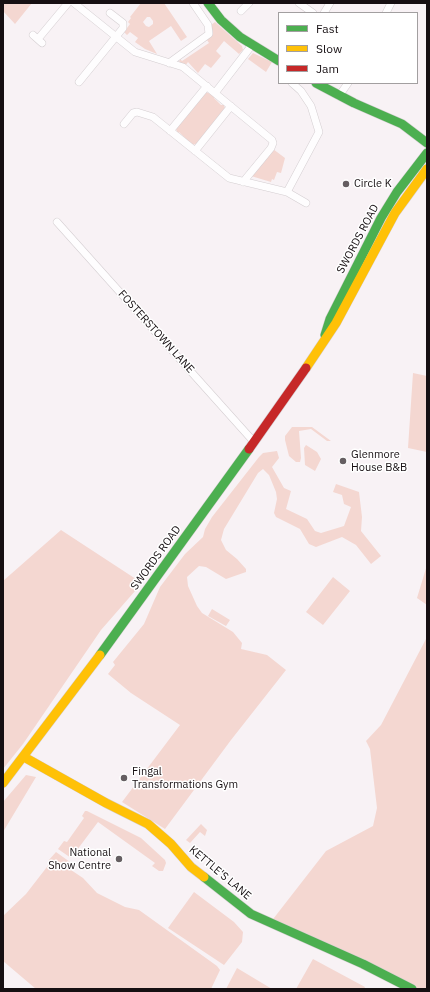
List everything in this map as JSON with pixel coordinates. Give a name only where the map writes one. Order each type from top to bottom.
[{"type":"main road","points":[[208,3],[221,20],[252,45],[278,60]]},
{"type":"main road","points":[[318,84],[339,96],[402,124],[427,143]]},
{"type":"main road","points":[[354,103],[401,117],[427,135]]},
{"type":"main road","name":"SWORDS ROAD","points":[[323,342],[330,319],[378,224],[397,192],[427,153]]},
{"type":"main road","name":"SWORDS ROAD","points":[[3,783],[24,757],[254,442],[336,323],[395,213],[427,169]]},
{"type":"main road","name":"KETTLE'S LANE","points":[[24,757],[106,803],[148,824],[172,844],[191,867],[259,919],[362,964],[412,989]]},
{"type":"street","points":[[38,39],[68,3]]},
{"type":"street","points":[[74,3],[135,52],[183,67],[267,136],[273,143],[243,182]]},
{"type":"street","points":[[169,63],[209,34],[208,26],[193,3]]},
{"type":"street","points":[[241,11],[249,3]]},
{"type":"street","points":[[299,3],[312,12]]},
{"type":"street","points":[[325,12],[330,3]]},
{"type":"street","points":[[79,82],[124,25],[110,13]]},
{"type":"street","points":[[215,93],[252,45]]},
{"type":"street","points":[[287,192],[319,132],[311,106],[301,91],[293,84]]},
{"type":"street","points":[[339,96],[347,84]]},
{"type":"street","points":[[170,131],[207,86]]},
{"type":"street","points":[[195,151],[231,106]]},
{"type":"street","points":[[124,124],[131,115],[137,112],[153,117],[229,178],[287,192],[306,203]]},
{"type":"street","name":"FOSTERSTOWN LANE","points":[[57,222],[254,442]]},
{"type":"shaded area","points":[[3,3],[32,3],[15,24],[3,11]]},
{"type":"shaded area","points":[[141,3],[164,3],[187,37],[181,41],[171,26],[149,41],[157,54],[145,49],[135,42],[138,38],[130,32],[127,35],[124,32],[130,24],[128,22],[131,18],[130,17]],"holes":[[[147,17],[150,17],[153,24],[149,27],[143,22]]]},
{"type":"shaded area","points":[[215,22],[242,46],[243,50],[239,54],[224,41],[216,51],[221,56],[211,68],[205,64],[198,73],[188,62],[185,66],[179,63],[180,59],[182,61],[209,43],[207,40],[213,32],[211,25]]},
{"type":"shaded area","points":[[253,53],[272,62],[266,72],[248,59]]},
{"type":"shaded area","points":[[206,92],[215,96],[214,98],[221,105],[224,105],[225,109],[196,144],[192,145],[179,132],[178,134],[176,129]]},
{"type":"shaded area","points":[[273,149],[285,158],[281,173],[277,172],[274,180],[272,179],[271,182],[251,176]]},
{"type":"shaded area","points":[[413,373],[427,376],[427,452],[408,448]]},
{"type":"shaded area","points":[[292,427],[312,427],[331,441],[327,441],[311,429],[299,431],[301,458],[300,462],[296,462],[289,456],[285,440],[285,436]]},
{"type":"shaded area","points":[[306,445],[317,452],[321,459],[315,471],[305,465],[304,448]]},
{"type":"shaded area","points":[[277,451],[279,458],[272,467],[284,488],[291,491],[286,509],[307,519],[315,531],[321,533],[344,526],[351,507],[344,504],[342,495],[333,492],[336,484],[359,492],[362,517],[361,531],[381,556],[371,564],[356,545],[342,537],[316,547],[309,544],[300,529],[276,517],[274,513],[277,499],[276,492],[269,475],[263,469],[258,473],[224,529],[221,540],[226,550],[237,559],[246,569],[246,572],[226,579],[206,567],[199,566],[187,577],[188,586],[197,606],[202,613],[233,632],[242,643],[241,649],[267,655],[286,670],[231,740],[165,829],[122,802],[180,725],[131,693],[108,674],[115,665],[113,662],[144,624],[160,587],[185,554],[203,537],[205,529],[212,517],[259,457],[263,453]]},
{"type":"shaded area","points":[[61,530],[142,583],[101,630],[23,744],[3,769],[3,581]]},
{"type":"shaded area","points":[[427,565],[427,605],[417,598]]},
{"type":"shaded area","points":[[333,577],[350,591],[323,625],[306,612]]},
{"type":"shaded area","points":[[212,609],[230,620],[226,626],[208,616]]},
{"type":"shaded area","points":[[427,637],[427,989],[419,989],[270,923],[326,851],[373,826],[377,808],[370,749],[366,741],[381,725]]},
{"type":"shaded area","points":[[26,775],[36,777],[3,832],[3,802]]},
{"type":"shaded area","points":[[85,811],[141,838],[165,860],[166,863],[163,871],[159,871],[152,866],[155,863],[98,822],[71,858],[58,849],[64,841],[67,842],[84,818],[82,816]]},
{"type":"shaded area","points":[[201,824],[207,830],[205,836],[200,832],[190,843],[186,840]]},
{"type":"shaded area","points":[[56,852],[70,862],[71,870],[83,878],[97,893],[125,907],[139,910],[217,966],[220,970],[211,989],[36,989],[3,961],[3,916],[26,894],[50,863],[48,861]]},
{"type":"shaded area","points":[[194,892],[234,922],[243,932],[242,942],[224,965],[168,928]]},
{"type":"shaded area","points":[[313,959],[365,987],[364,989],[296,989]]},
{"type":"shaded area","points":[[237,968],[272,989],[226,989]]},
{"type":"traffic: fast","points":[[208,3],[221,20],[240,37],[278,60]]},
{"type":"traffic: fast","points":[[318,84],[354,103],[402,124],[427,143]]},
{"type":"traffic: fast","points":[[325,335],[330,319],[381,218],[397,192],[427,153]]},
{"type":"traffic: fast","points":[[100,655],[249,449]]},
{"type":"traffic: fast","points":[[204,877],[251,914],[363,964],[412,989]]},
{"type":"traffic: slow","points":[[306,368],[336,323],[395,213],[427,169]]},
{"type":"traffic: slow","points":[[3,783],[100,655]]},
{"type":"traffic: slow","points":[[24,757],[106,803],[148,824],[171,844],[191,867],[204,877]]},
{"type":"traffic: jam","points":[[249,449],[306,368]]},
{"type":"place","name":"Circle K","points":[[346,184]]},
{"type":"place","name":"Glenmore House B&B","points":[[343,461]]},
{"type":"place","name":"Fingal Transformations Gym","points":[[124,778]]},
{"type":"place","name":"National Show Centre","points":[[119,859]]}]
